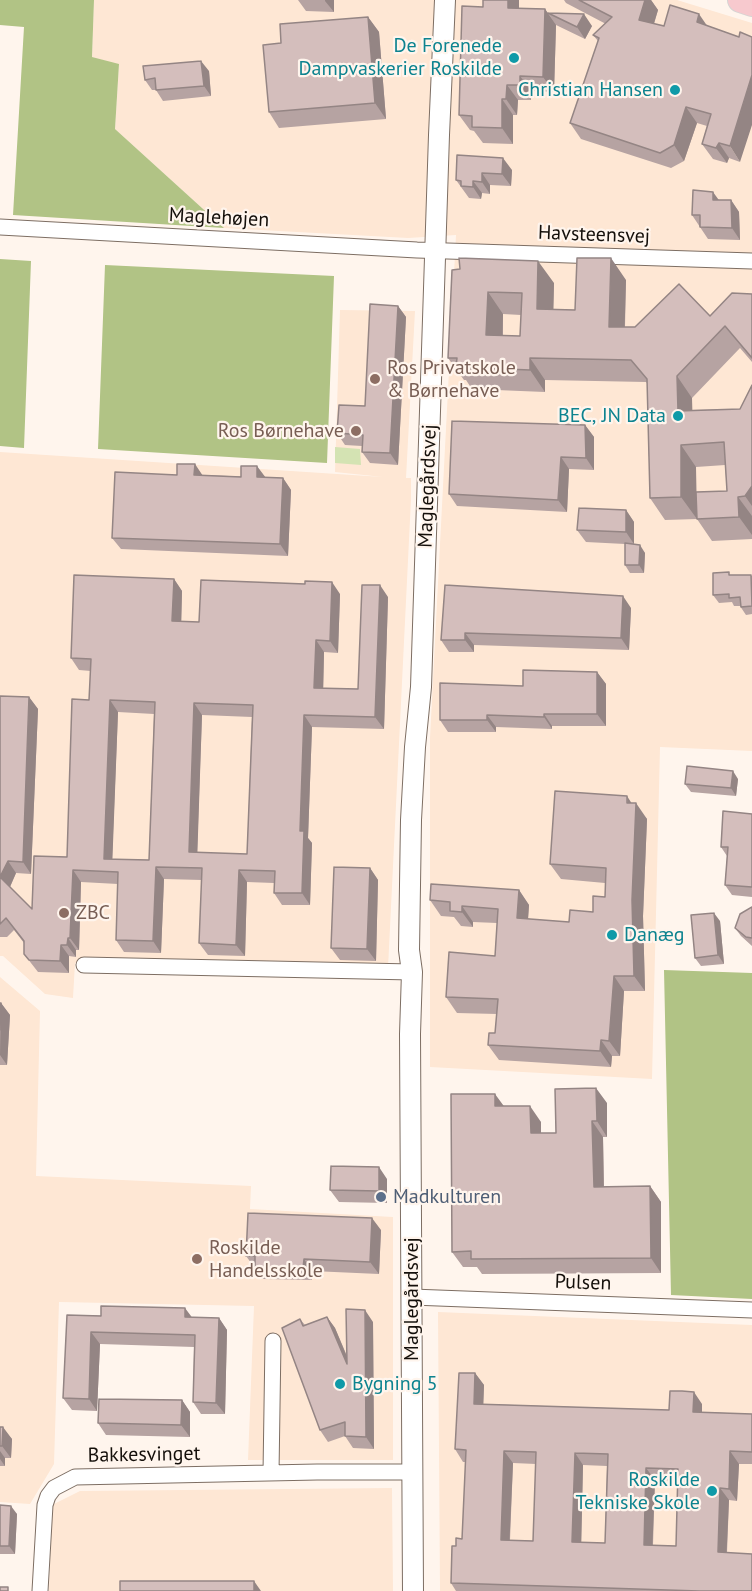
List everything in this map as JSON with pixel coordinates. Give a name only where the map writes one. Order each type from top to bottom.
[{"type":"main road","points":[[740,0],[752,4]]},
{"type":"street","name":"Maglegårdsvej","points":[[413,1591],[411,820],[421,687],[435,251],[446,0]]},
{"type":"street","name":"Maglehøjen","points":[[0,227],[435,251]]},
{"type":"street","name":"Havsteensvej","points":[[435,251],[752,261]]},
{"type":"street","points":[[84,965],[412,972]]},
{"type":"street","name":"Pulsen","points":[[412,1297],[752,1310]]},
{"type":"street","points":[[271,1473],[273,1341]]},
{"type":"street","name":"Bakkesvinget","points":[[40,1591],[45,1505],[54,1488],[75,1478],[412,1472]]},
{"type":"shaded area","points":[[94,0],[677,0],[752,23],[752,751],[660,747],[652,1079],[430,1067],[430,738],[456,235],[408,238],[224,228],[115,129],[119,65],[92,57]]},
{"type":"shaded area","name":"ZBC","points":[[340,310],[415,311],[406,478],[411,478],[411,499],[388,968],[75,963],[73,998],[45,994],[3,956],[0,956],[0,452],[383,477],[335,472]]},
{"type":"shaded area","name":"Roskilde Handelsskole","points":[[0,977],[40,1011],[36,1176],[251,1186],[250,1209],[393,1217],[393,1460],[248,1460],[254,1306],[59,1302],[54,1464],[30,1504],[0,1502]]},
{"type":"shaded area","name":"Roskilde Tekniske Skole","points":[[438,1312],[752,1325],[752,1591],[440,1591]]},
{"type":"shaded area","points":[[392,1488],[393,1591],[49,1591],[52,1505],[80,1491]]},
{"type":"green space","points":[[0,0],[94,0],[92,57],[119,64],[115,129],[224,228],[13,215],[24,27],[0,25]]},
{"type":"green space","points":[[0,259],[31,261],[24,448],[0,446]]},
{"type":"green space","points":[[105,265],[334,276],[327,463],[98,449]]},
{"type":"green space","points":[[335,447],[360,449],[361,465],[335,463]]},
{"type":"green space","points":[[664,970],[752,973],[752,1299],[671,1295]]},
{"type":"building","name":"De Forenede Dampvaskerier Roskilde","points":[[483,0],[508,0],[508,8],[545,9],[543,77],[520,76],[520,85],[507,85],[506,99],[502,99],[502,128],[472,127],[472,116],[459,115],[462,6],[483,7]]},
{"type":"building","name":"Christian Hansen","points":[[579,0],[645,0],[639,20],[664,26],[670,5],[699,14],[697,22],[739,37],[740,32],[752,37],[752,75],[730,146],[719,143],[716,148],[702,144],[711,114],[686,107],[674,145],[660,153],[570,123],[599,38],[593,35],[612,17]]},
{"type":"building","points":[[548,13],[584,14],[577,27]]},
{"type":"building","points":[[368,17],[375,103],[269,112],[263,45],[281,43],[280,24]]},
{"type":"building","points":[[201,61],[204,86],[156,90],[155,78],[145,80],[143,66]]},
{"type":"building","points":[[457,155],[503,158],[502,174],[482,173],[482,182],[473,181],[473,187],[461,186],[461,181],[456,180]]},
{"type":"building","points":[[693,190],[713,192],[713,200],[731,200],[732,228],[700,227],[700,215],[692,215]]},
{"type":"building","points":[[459,258],[538,261],[537,309],[575,310],[577,258],[611,258],[609,327],[635,327],[679,284],[710,316],[732,293],[752,294],[752,358],[725,326],[677,376],[678,411],[740,409],[752,385],[752,486],[745,496],[738,497],[739,517],[697,519],[696,492],[727,491],[724,442],[681,445],[681,497],[650,498],[647,379],[631,360],[530,358],[530,370],[456,367],[457,358],[448,358],[452,270],[460,269]],"holes":[[[488,292],[522,293],[520,336],[486,335]]]},
{"type":"building","points":[[370,304],[398,306],[390,453],[362,452],[363,435],[337,433],[339,405],[365,406]]},
{"type":"building","points":[[452,421],[585,425],[586,458],[561,457],[558,500],[449,494]]},
{"type":"building","points":[[177,464],[195,464],[194,475],[241,477],[241,466],[257,466],[257,477],[283,478],[280,544],[112,538],[115,472],[177,475]]},
{"type":"building","points":[[579,508],[626,510],[626,532],[577,530]]},
{"type":"building","points":[[625,543],[640,545],[639,565],[625,565]]},
{"type":"building","points":[[729,572],[729,575],[751,575],[752,606],[741,607],[740,597],[729,598],[729,594],[713,595],[713,573]]},
{"type":"building","points":[[74,575],[174,579],[172,621],[199,622],[201,580],[305,584],[305,581],[332,582],[330,641],[316,640],[314,688],[358,689],[362,585],[380,585],[375,717],[304,715],[300,831],[304,831],[302,893],[274,893],[275,871],[239,870],[236,945],[199,943],[202,868],[156,867],[153,941],[116,940],[118,872],[73,870],[70,938],[68,938],[67,945],[61,945],[60,961],[29,960],[24,954],[24,941],[6,918],[0,924],[0,877],[32,909],[34,856],[67,857],[72,699],[89,700],[91,659],[71,658]],"holes":[[[110,700],[155,702],[149,860],[104,859]],[[194,703],[253,705],[247,854],[189,852]]]},
{"type":"building","points":[[445,585],[623,596],[621,638],[465,633],[465,640],[441,640]]},
{"type":"building","points":[[523,670],[597,672],[597,714],[544,714],[544,717],[487,715],[487,720],[440,720],[440,683],[523,686]]},
{"type":"building","points":[[0,696],[29,697],[23,862],[8,861],[0,877]]},
{"type":"building","points":[[687,766],[733,771],[731,788],[685,784]]},
{"type":"building","name":"Danæg","points":[[555,791],[627,796],[627,803],[636,803],[632,900],[634,976],[614,976],[609,1041],[601,1040],[600,1051],[488,1045],[489,1033],[495,1033],[498,999],[446,997],[449,952],[495,956],[498,909],[462,906],[462,912],[450,911],[450,902],[430,900],[431,884],[519,890],[517,918],[569,922],[570,910],[593,912],[593,896],[605,897],[606,868],[550,864]]},
{"type":"building","points":[[723,811],[752,814],[752,887],[725,885],[728,847],[721,847]]},
{"type":"building","points":[[334,867],[370,868],[367,949],[331,948]]},
{"type":"building","points":[[752,907],[752,938],[746,937],[735,928],[740,914]]},
{"type":"building","points":[[714,913],[718,955],[695,958],[691,915]]},
{"type":"building","points":[[596,1088],[597,1121],[592,1121],[594,1187],[650,1186],[651,1258],[471,1259],[471,1251],[452,1252],[451,1094],[495,1094],[495,1106],[530,1106],[531,1133],[556,1133],[555,1089]]},
{"type":"building","points":[[331,1166],[379,1167],[379,1191],[330,1190]]},
{"type":"building","points":[[248,1213],[372,1218],[370,1262],[304,1259],[303,1268],[255,1267],[255,1256],[246,1256]]},
{"type":"building","points":[[101,1306],[185,1308],[185,1317],[219,1318],[216,1403],[193,1402],[195,1335],[91,1332],[89,1399],[63,1398],[67,1315],[101,1316]]},
{"type":"building","name":"Bygning 5","points":[[346,1309],[365,1310],[366,1437],[345,1436],[345,1422],[320,1430],[282,1328],[300,1319],[303,1326],[327,1317],[347,1364]]},
{"type":"building","name":"Roskilde Tekniske Skole","points":[[459,1373],[475,1373],[474,1404],[669,1410],[670,1391],[682,1391],[694,1392],[693,1412],[752,1414],[752,1452],[730,1451],[729,1489],[720,1488],[718,1552],[752,1554],[752,1591],[451,1583],[452,1546],[456,1546],[456,1538],[462,1539],[466,1450],[455,1449]],"holes":[[[504,1451],[536,1452],[533,1541],[501,1540]],[[575,1453],[608,1454],[605,1543],[572,1542]],[[646,1468],[678,1469],[676,1546],[644,1545]]]},
{"type":"building","points":[[99,1399],[182,1400],[181,1425],[98,1423]]},
{"type":"building","points":[[0,1427],[3,1427],[2,1446],[0,1446]]},
{"type":"building","points":[[0,1505],[11,1506],[9,1546],[0,1546]]},
{"type":"building","points":[[120,1581],[254,1581],[254,1591],[120,1591]]},
{"type":"building","points":[[0,1587],[8,1587],[8,1591],[0,1591]]},
{"type":"place","name":"De Forenede Dampvaskerier Roskilde","points":[[514,58]]},
{"type":"place","name":"Christian Hansen","points":[[675,90]]},
{"type":"place","name":"Ros Privatskole & Børnehave","points":[[375,379]]},
{"type":"place","name":"BEC, JN Data","points":[[678,416]]},
{"type":"place","name":"Ros Børnehave","points":[[356,431]]},
{"type":"place","name":"ZBC","points":[[64,913]]},
{"type":"place","name":"Danæg","points":[[612,935]]},
{"type":"place","name":"Madkulturen","points":[[381,1197]]},
{"type":"place","name":"Roskilde Handelsskole","points":[[197,1259]]},
{"type":"place","name":"Bygning 5","points":[[340,1384]]},
{"type":"place","name":"Roskilde Tekniske Skole","points":[[712,1491]]}]
